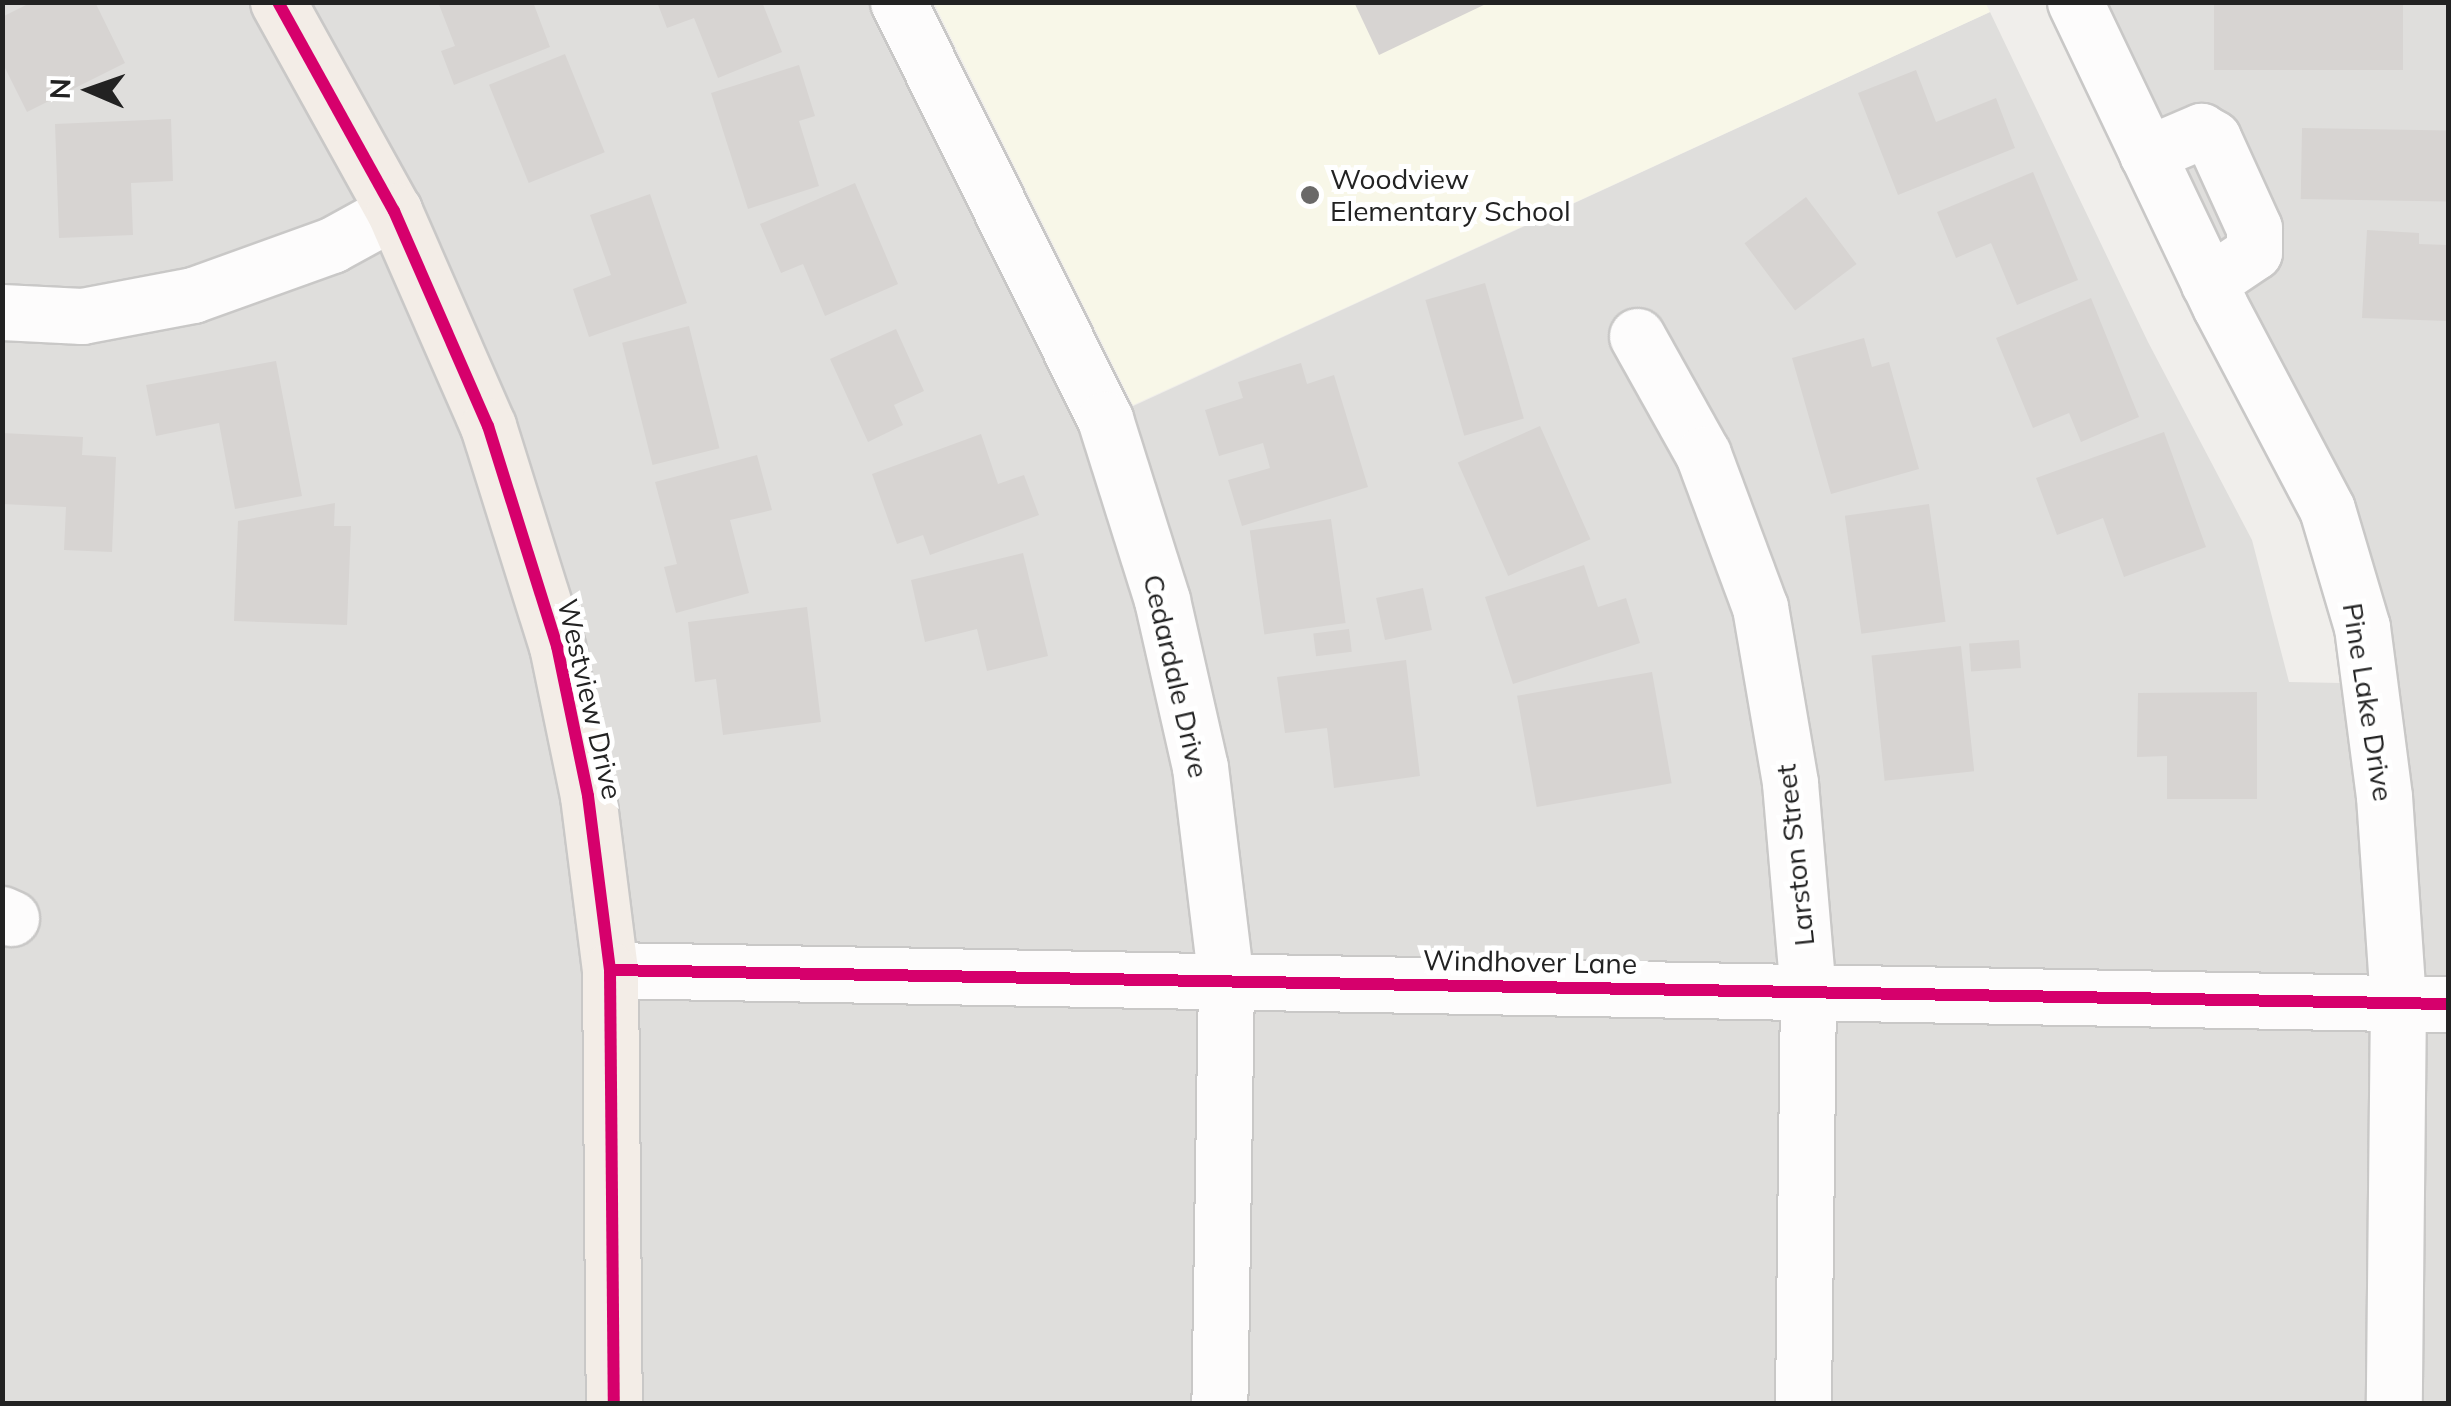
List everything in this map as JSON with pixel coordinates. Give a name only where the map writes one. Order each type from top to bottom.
[{"type":"main road","name":"Westview Drive","points":[[278,2],[394,211],[488,426],[558,646],[588,796],[610,970],[614,1404]]},
{"type":"street","name":"Cedardale Drive","points":[[898,2],[1105,419],[1162,600],[1200,768],[1226,981],[1219,1404]]},
{"type":"street","name":"Pine Lake Drive","points":[[2080,4],[2208,283],[2327,510],[2362,627],[2384,796],[2423,1002],[2394,1404]]},
{"type":"street","points":[[2,312],[82,316],[193,295],[332,246],[394,211]]},
{"type":"street","name":"Larston Street","points":[[1637,336],[1703,454],[1760,608],[1790,783],[1808,992],[1803,1404]]},
{"type":"street","name":"Windhover Lane","points":[[610,970],[2423,1002]]},
{"type":"shaded area","name":"Woodview Elementary School","points":[[1985,2],[1990,12],[1133,405],[934,3]]},
{"type":"shaded area","points":[[3,3],[898,3],[1105,419],[1990,12],[2148,342],[2252,540],[2289,682],[2393,684],[2100,3],[2448,3],[2448,1403],[3,1404]]},
{"type":"building","points":[[32,2],[95,2],[125,63],[27,112],[2,62],[2,17]]},
{"type":"building","points":[[438,2],[533,2],[550,47],[454,85],[441,51],[455,46]]},
{"type":"building","points":[[657,2],[762,2],[782,52],[718,78],[694,18],[667,28]]},
{"type":"building","points":[[1354,2],[1490,2],[1379,55]]},
{"type":"building","points":[[2214,2],[2403,2],[2403,70],[2214,70]]},
{"type":"building","points":[[565,54],[605,152],[529,183],[489,85]]},
{"type":"building","points":[[799,65],[815,116],[799,121],[819,186],[748,209],[711,93]]},
{"type":"building","points":[[1916,70],[1936,122],[1996,98],[2015,148],[1898,195],[1858,93]]},
{"type":"building","points":[[171,119],[173,181],[131,183],[133,235],[59,238],[55,124]]},
{"type":"building","points":[[2302,128],[2448,131],[2447,202],[2301,199]]},
{"type":"building","points":[[2033,172],[2078,280],[2017,305],[1991,243],[1956,258],[1937,212]]},
{"type":"building","points":[[855,183],[898,284],[825,316],[803,264],[781,273],[760,224]]},
{"type":"building","points":[[650,194],[687,303],[589,337],[573,289],[611,275],[590,215]]},
{"type":"building","points":[[1806,197],[1857,264],[1795,310],[1745,243]]},
{"type":"building","points":[[2367,230],[2419,233],[2419,244],[2448,245],[2448,321],[2362,318]]},
{"type":"building","points":[[1485,283],[1524,419],[1464,436],[1425,300]]},
{"type":"building","points":[[2091,298],[2139,417],[2081,442],[2069,413],[2033,428],[1996,338]]},
{"type":"building","points":[[689,326],[719,448],[653,465],[622,343]]},
{"type":"building","points":[[896,329],[924,391],[894,405],[903,425],[868,442],[830,359]]},
{"type":"building","points":[[1864,338],[1872,367],[1889,362],[1919,469],[1831,494],[1792,358]]},
{"type":"building","points":[[276,361],[302,496],[235,509],[219,423],[156,436],[146,385]]},
{"type":"building","points":[[1301,363],[1307,384],[1334,375],[1368,487],[1242,526],[1228,480],[1270,468],[1263,443],[1219,456],[1205,410],[1243,398],[1238,382]]},
{"type":"building","points":[[1540,426],[1590,539],[1508,576],[1458,463]]},
{"type":"building","points":[[2164,432],[2206,547],[2124,577],[2103,518],[2057,535],[2036,478]]},
{"type":"building","points":[[2,433],[83,437],[82,455],[116,457],[112,552],[64,550],[66,507],[2,504]]},
{"type":"building","points":[[981,434],[998,484],[1024,475],[1039,515],[930,555],[923,535],[897,544],[872,474]]},
{"type":"building","points":[[757,455],[772,510],[730,520],[749,593],[676,613],[664,567],[677,564],[655,482]]},
{"type":"building","points":[[335,503],[334,526],[351,526],[347,625],[234,621],[238,521]]},
{"type":"building","points":[[1929,504],[1946,622],[1861,634],[1845,516]]},
{"type":"building","points":[[1331,519],[1346,623],[1264,634],[1250,530]]},
{"type":"building","points":[[1023,553],[1048,656],[987,671],[977,629],[925,642],[911,580]]},
{"type":"building","points":[[1584,565],[1598,607],[1626,598],[1640,643],[1513,684],[1485,597]]},
{"type":"building","points":[[1423,588],[1432,630],[1385,640],[1376,598]]},
{"type":"building","points":[[807,607],[821,722],[723,735],[716,679],[695,682],[688,622]]},
{"type":"building","points":[[1349,629],[1352,652],[1316,656],[1313,633]]},
{"type":"building","points":[[2019,640],[2021,668],[1971,671],[1969,643]]},
{"type":"building","points":[[1961,646],[1974,771],[1885,781],[1871,655]]},
{"type":"building","points":[[1406,660],[1420,776],[1334,788],[1327,728],[1285,733],[1277,677]]},
{"type":"building","points":[[1652,672],[1672,783],[1537,807],[1517,696]]},
{"type":"building","points":[[2257,692],[2257,799],[2167,799],[2167,756],[2137,757],[2138,693]]},
{"type":"cycle path","points":[[278,2],[394,211],[488,426],[557,646],[588,796],[610,970],[614,1404]]},
{"type":"cycle path","points":[[610,970],[2448,1004]]},
{"type":"place","name":"Woodview Elementary School","points":[[1310,195]]}]
